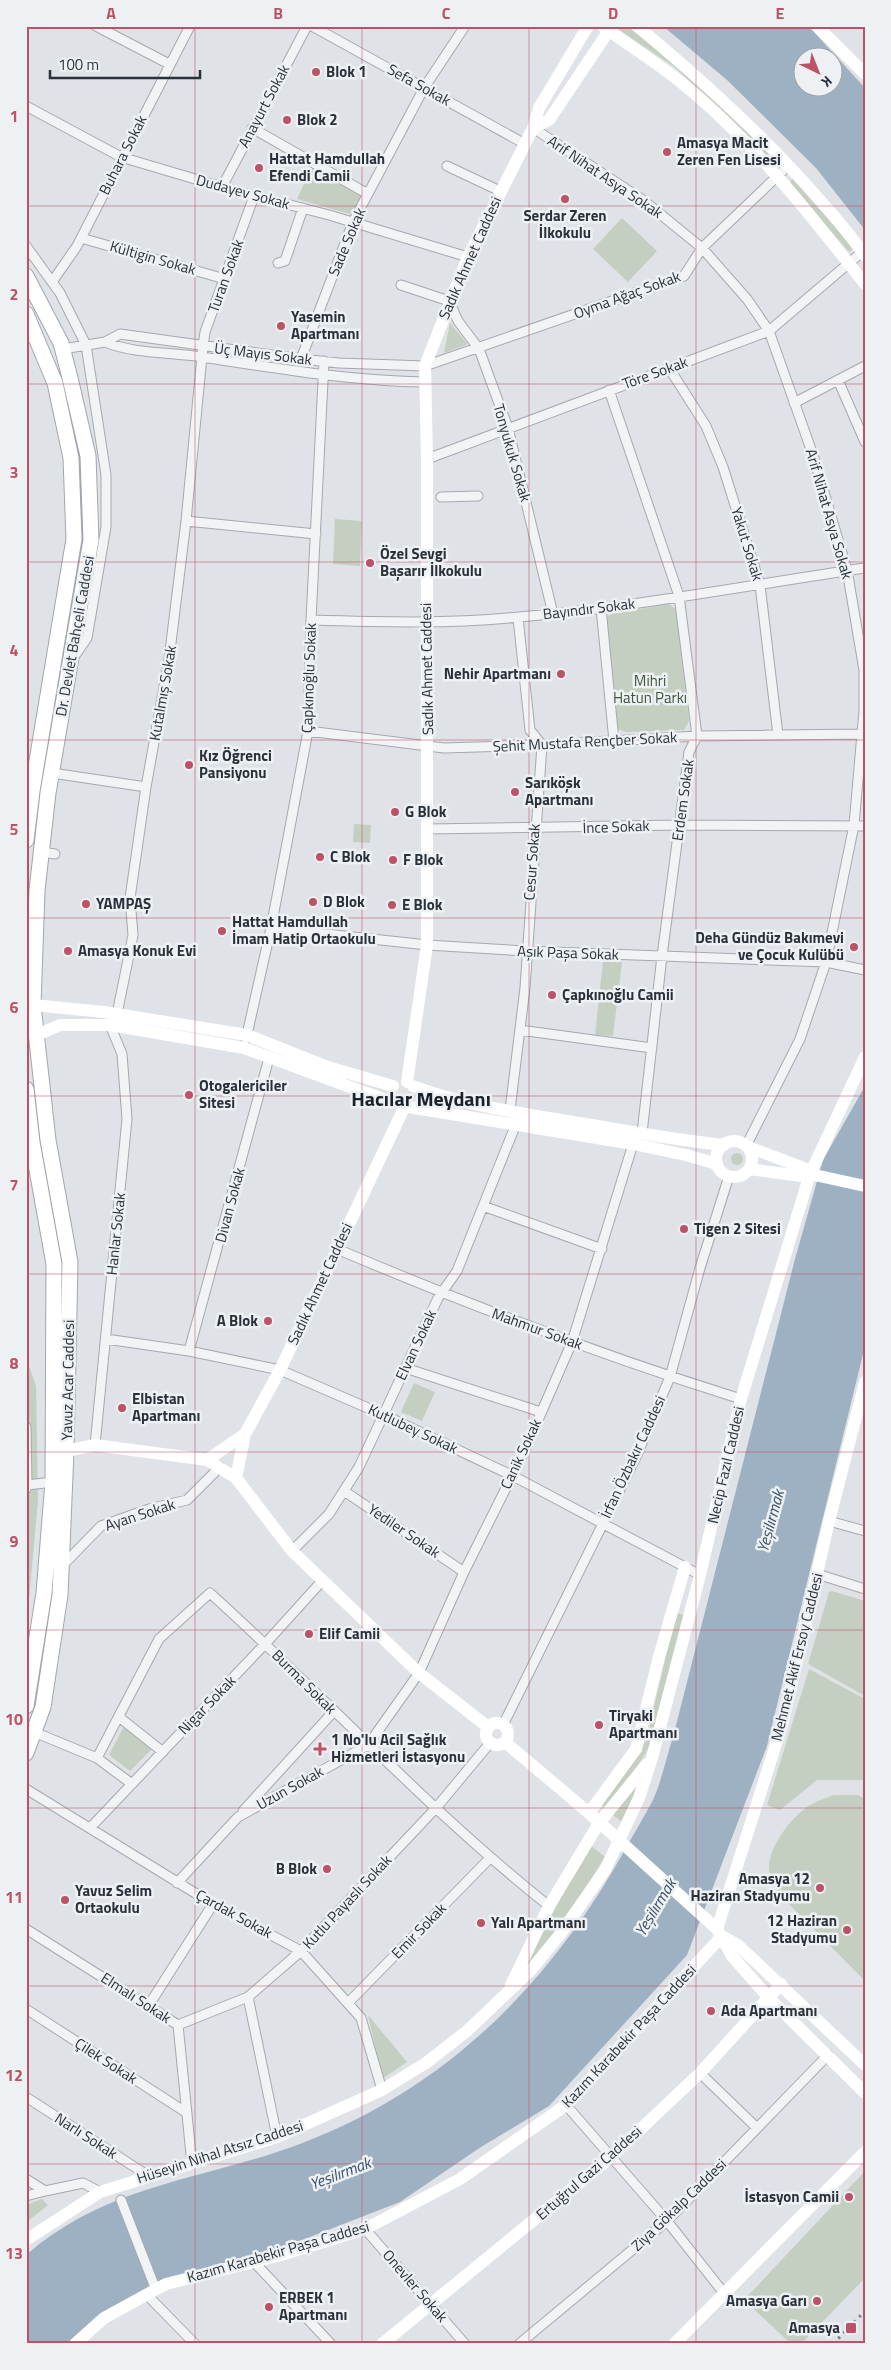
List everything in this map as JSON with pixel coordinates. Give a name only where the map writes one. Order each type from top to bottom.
[{"type":"main road","name":"Dr. Devlet Bahçeli Caddesi","points":[[26,276],[63,349],[88,456],[91,540],[52,773],[48,853],[37,890],[30,1007]]},
{"type":"main road","points":[[26,314],[55,383],[69,448],[74,539],[32,791],[26,840]]},
{"type":"main road","name":"Yavuz Acar Caddesi","points":[[26,1753],[43,1707],[60,1595],[66,1451],[70,1262],[48,1140],[32,1037],[30,1007]]},
{"type":"main road","name":"Yavuz Acar Caddesi","points":[[26,1089],[32,1142],[54,1264],[52,1482],[44,1594],[26,1706]]},
{"type":"street","points":[[96,26],[169,64]]},
{"type":"street","name":"Buhara Sokak","points":[[52,282],[81,238],[190,26]]},
{"type":"street","name":"Anayurt Sokak","points":[[222,187],[307,26]]},
{"type":"street","name":"Sefa Sokak","points":[[312,26],[525,144]]},
{"type":"street","name":"Sade Sokak","points":[[301,359],[353,222],[424,88],[465,26]]},
{"type":"street","name":"Sadık Ahmet Caddesi","points":[[410,1084],[427,945],[428,747],[426,622],[435,497],[427,459],[425,366],[448,301],[468,257],[533,128],[540,108],[588,26]]},
{"type":"street","points":[[637,26],[696,75],[790,165],[839,222],[863,254]]},
{"type":"street","points":[[818,26],[865,74]]},
{"type":"street","points":[[608,28],[683,83],[725,122],[776,177],[865,284]]},
{"type":"street","name":"Sadık Ahmet Caddesi","points":[[533,128],[549,120],[608,28]]},
{"type":"street","name":"Dudayev Sokak","points":[[26,106],[121,157],[254,196],[353,222],[468,257]]},
{"type":"street","points":[[252,128],[368,194]]},
{"type":"street","name":"Arif Nihat Asya Sokak","points":[[533,128],[643,200],[702,248],[747,299],[769,331],[813,455],[847,570],[864,651],[863,734],[854,825],[826,962],[800,1039],[746,1146]]},
{"type":"street","name":"Oyma Ağaç Sokak","points":[[425,366],[479,349],[684,276],[702,248],[790,165]]},
{"type":"street","points":[[447,166],[500,191]]},
{"type":"street","name":"Turan Sokak","points":[[202,357],[205,332],[254,196]]},
{"type":"street","points":[[278,263],[284,261],[303,208]]},
{"type":"street","name":"Kültigin Sokak","points":[[81,238],[225,279]]},
{"type":"street","points":[[26,246],[60,293],[86,345],[106,475],[106,527],[87,638],[70,663]]},
{"type":"street","name":"Töre Sokak","points":[[427,459],[769,331],[848,263],[863,254]]},
{"type":"street","points":[[401,286],[448,301]]},
{"type":"street","name":"Tonyukuk Sokak","points":[[448,301],[458,320],[479,349],[508,428],[553,614]]},
{"type":"street","name":"Üç Mayıs Sokak","points":[[63,349],[104,342],[120,334],[301,359],[425,366]]},
{"type":"street","name":"Üç Mayıs Sokak","points":[[104,342],[120,348],[202,357],[325,376],[383,382],[425,382]]},
{"type":"street","name":"Kutalmış Sokak","points":[[114,1020],[133,935],[130,898],[146,787],[169,659],[186,521],[202,357]]},
{"type":"street","name":"Çapkınoğlu Sokak","points":[[246,1042],[271,928],[308,731],[311,620],[325,376],[324,361]]},
{"type":"street","points":[[794,403],[865,366]]},
{"type":"street","name":"Yakut Sokak","points":[[668,368],[706,426],[723,467],[760,585],[778,735]]},
{"type":"street","points":[[838,380],[865,442]]},
{"type":"street","points":[[609,390],[679,596],[698,736]]},
{"type":"street","points":[[435,497],[478,496]]},
{"type":"street","points":[[186,521],[316,534]]},
{"type":"street","name":"Bayındır Sokak","points":[[311,620],[426,622],[518,618],[601,608],[865,568]]},
{"type":"street","points":[[601,608],[614,741]]},
{"type":"street","points":[[518,618],[530,730],[542,745]]},
{"type":"street","name":"Şehit Mustafa Rençber Sokak","points":[[308,731],[444,748],[542,745],[698,736],[863,734]]},
{"type":"street","name":"Erdem Sokak","points":[[642,1134],[662,956],[689,752],[698,736]]},
{"type":"street","name":"Cesur Sokak","points":[[510,1110],[525,988],[526,951],[542,745]]},
{"type":"street","points":[[52,773],[146,787]]},
{"type":"street","name":"İnce Sokak","points":[[428,829],[535,829],[680,825],[865,826]]},
{"type":"street","name":"Aşık Paşa Sokak","points":[[271,928],[427,945],[526,951],[826,962],[865,970]]},
{"type":"street","points":[[30,1007],[246,1042],[393,1086]]},
{"type":"street","points":[[32,1037],[60,1025],[114,1020]]},
{"type":"street","name":"Hanlar Sokak","points":[[95,1445],[127,1120],[122,1054],[114,1020]]},
{"type":"street","points":[[520,1030],[652,1048]]},
{"type":"street","points":[[246,1042],[270,1058],[399,1105],[633,1144],[686,1155],[717,1164]]},
{"type":"street","name":"Divan Sokak","points":[[189,1351],[270,1058]]},
{"type":"street","name":"Necip Fazıl Caddesi","points":[[622,1845],[652,1758],[700,1575],[741,1399],[813,1175],[863,1060]]},
{"type":"street","points":[[399,1105],[389,1095],[393,1086],[398,1082],[410,1084],[433,1094],[642,1134],[724,1145],[735,1141],[804,1168],[813,1175]]},
{"type":"street","points":[[399,1105],[416,1096],[410,1084]]},
{"type":"street","name":"Sadık Ahmet Caddesi","points":[[236,1478],[246,1434],[280,1370],[391,1133],[399,1105]]},
{"type":"street","name":"Elvan Sokak","points":[[292,1551],[328,1514],[359,1467],[441,1293],[457,1271],[516,1124]]},
{"type":"street","name":"Canik Sokak","points":[[368,1745],[419,1673],[464,1572],[513,1476],[572,1342],[633,1144]]},
{"type":"street","points":[[724,1145],[717,1153],[717,1164],[729,1176],[738,1176],[749,1169],[801,1176],[813,1175],[865,1186]]},
{"type":"street","points":[[746,1146],[752,1159],[749,1169]]},
{"type":"street","name":"İrfan Özbakır Caddesi","points":[[503,1725],[636,1457],[670,1377],[698,1276],[729,1176]]},
{"type":"street","points":[[483,1206],[602,1249]]},
{"type":"street","name":"Mahmur Sokak","points":[[336,1249],[441,1293],[572,1342],[670,1377],[741,1399]]},
{"type":"street","name":"Kutlubey Sokak","points":[[106,1339],[189,1351],[280,1370],[384,1415],[513,1476],[602,1525],[700,1575]]},
{"type":"street","points":[[405,1368],[541,1412]]},
{"type":"street","name":"Mehmet Akif Ersoy Caddesi","points":[[717,1930],[783,1722],[829,1521],[865,1382]]},
{"type":"street","points":[[26,1427],[27,1487],[52,1482]]},
{"type":"street","name":"Sadık Ahmet Caddesi","points":[[207,1460],[246,1434]]},
{"type":"street","points":[[66,1451],[95,1445],[207,1460],[220,1467],[236,1478],[292,1551],[322,1581],[419,1673],[488,1727]]},
{"type":"street","name":"Ayan Sokak","points":[[61,1566],[101,1526],[149,1509],[187,1500],[220,1467]]},
{"type":"street","name":"Yediler Sokak","points":[[344,1491],[464,1572]]},
{"type":"street","points":[[829,1521],[865,1530]]},
{"type":"street","points":[[589,1813],[636,1749],[659,1657],[685,1568]]},
{"type":"street","points":[[817,1574],[865,1589]]},
{"type":"street","name":"Nigar Sokak","points":[[91,1827],[266,1644],[322,1581]]},
{"type":"street","name":"Burma Sokak","points":[[97,1758],[159,1639],[210,1593],[266,1644],[368,1745],[490,1858],[549,1906]]},
{"type":"street","name":"Uzun Sokak","points":[[177,1882],[334,1711]]},
{"type":"street","points":[[120,1717],[163,1752]]},
{"type":"street","points":[[493,1723],[503,1725],[508,1731],[505,1742],[500,1745],[490,1744],[486,1734],[488,1727],[493,1723]]},
{"type":"street","points":[[34,1732],[97,1758],[132,1784]]},
{"type":"street","points":[[505,1742],[589,1813],[717,1930],[739,1946],[865,2065]]},
{"type":"street","name":"Kutlu Payaslı Sokak","points":[[178,2025],[248,1997],[301,1951],[436,1808],[490,1744]]},
{"type":"street","name":"Uzun Sokak","points":[[238,1817],[368,1745]]},
{"type":"street","name":"Necip Fazıl Caddesi","points":[[599,1823],[652,1758]]},
{"type":"street","name":"Çardak Sokak","points":[[26,1789],[91,1827],[213,1904],[301,1951],[361,2018],[382,2090]]},
{"type":"street","name":"Hüseyin Nihal Atsız Caddesi","points":[[508,1992],[549,1906],[599,1823]]},
{"type":"street","name":"Hüseyin Nihal Atsız Caddesi","points":[[26,2240],[100,2192],[278,2137],[382,2090],[426,2063],[464,2034],[531,1970],[561,1933],[622,1845]]},
{"type":"street","name":"Emir Sokak","points":[[348,2003],[490,1858]]},
{"type":"street","points":[[149,2005],[213,1904]]},
{"type":"street","name":"Elmalı Sokak","points":[[26,1928],[178,2025],[192,2164]]},
{"type":"street","points":[[717,1930],[732,1956],[768,1997],[865,2093]]},
{"type":"street","name":"Kazım Karabekir Paşa Caddesi","points":[[75,2344],[104,2318],[166,2284],[254,2262],[365,2229],[460,2179],[566,2105],[717,1930]]},
{"type":"street","name":"Ertuğrul Gazi Caddesi","points":[[382,2344],[611,2157],[700,2072],[781,1984]]},
{"type":"street","points":[[248,1997],[278,2137]]},
{"type":"street","name":"Çilek Sokak","points":[[26,2009],[186,2113]]},
{"type":"street","name":"Ziya Gökalp Caddesi","points":[[519,2344],[667,2221],[828,2055]]},
{"type":"street","points":[[700,2072],[756,2128]]},
{"type":"street","name":"Narlı Sokak","points":[[26,2097],[147,2176]]},
{"type":"street","points":[[566,2105],[667,2221],[723,2292]]},
{"type":"street","points":[[674,2344],[723,2292],[865,2152]]},
{"type":"street","points":[[26,2179],[44,2191]]},
{"type":"street","points":[[26,2196],[83,2183],[100,2192]]},
{"type":"street","points":[[120,2200],[151,2292],[195,2344]]},
{"type":"street","name":"Onevler Sokak","points":[[365,2229],[465,2344]]},
{"type":"street","points":[[254,2262],[331,2344]]},
{"type":"street","points":[[686,2344],[710,2318],[723,2292]]},
{"type":"green space","points":[[620,26],[627,26],[677,65],[780,163],[779,167],[776,168],[720,109],[673,66],[618,29]]},
{"type":"green space","points":[[311,168],[363,194],[350,214],[297,199]]},
{"type":"green space","points":[[796,178],[854,248],[849,252],[790,184],[792,179]]},
{"type":"green space","points":[[622,218],[657,251],[628,282],[593,249]]},
{"type":"green space","points":[[450,323],[467,343],[444,353]]},
{"type":"green space","points":[[335,519],[362,521],[360,566],[333,564]]},
{"type":"green space","name":"Mihri Hatun Parkı","points":[[669,604],[676,610],[689,721],[684,730],[626,732],[618,729],[606,619],[610,614]]},
{"type":"green space","points":[[354,824],[371,825],[370,843],[353,842]]},
{"type":"green space","points":[[603,961],[622,962],[613,1036],[595,1035]]},
{"type":"green space","points":[[735,1153],[739,1153],[743,1159],[739,1165],[735,1165],[731,1161],[731,1157]]},
{"type":"green space","points":[[26,1358],[36,1386],[38,1499],[26,1635]]},
{"type":"green space","points":[[414,1383],[435,1392],[422,1421],[401,1412]]},
{"type":"green space","points":[[832,1591],[865,1601],[865,1696],[808,1664],[829,1592]]},
{"type":"green space","points":[[676,1613],[684,1615],[651,1743],[642,1759],[606,1809],[601,1804],[646,1741]]},
{"type":"green space","points":[[809,1669],[865,1699],[865,1780],[817,1780],[780,1810],[767,1805]]},
{"type":"green space","points":[[124,1726],[152,1749],[130,1771],[109,1755]]},
{"type":"green space","points":[[634,1784],[638,1786],[622,1822],[612,1814]]},
{"type":"green space","name":"Amasya 12 Haziran Stadyumu","points":[[834,1795],[858,1795],[865,1799],[865,1981],[780,1895],[769,1870],[772,1852],[790,1823],[812,1804]]},
{"type":"green space","points":[[589,1844],[605,1857],[562,1924],[528,1965],[526,1964]]},
{"type":"green space","points":[[368,2015],[407,2062],[385,2077],[382,2077]]},
{"type":"green space","points":[[865,2171],[865,2278],[801,2344],[791,2344],[744,2300]]},
{"type":"green space","points":[[42,2199],[48,2205],[27,2222],[26,2205]]},
{"type":"water","points":[[663,26],[808,26],[829,48],[794,48],[794,98],[844,98],[844,65],[865,88],[865,230],[816,168],[727,80]]},
{"type":"water","name":"Yeşilırmak","points":[[865,1086],[865,1346],[767,1746],[687,1955],[549,2106],[481,2147],[400,2202],[284,2247],[157,2282],[98,2317],[68,2344],[26,2344],[26,2255],[54,2233],[84,2216],[144,2190],[274,2153],[332,2131],[385,2103],[435,2071],[481,2034],[522,1993],[561,1948],[595,1899],[647,1811],[659,1785],[673,1737],[795,1259],[823,1160]]},
{"type":"railway","points":[[833,2344],[865,2311]]},
{"type":"place","name":"Blok 1","points":[[316,72]]},
{"type":"place","name":"Blok 2","points":[[287,120]]},
{"type":"place","name":"Amasya Macit Zeren Fen Lisesi","points":[[667,152]]},
{"type":"place","name":"Hattat Hamdullah Efendi Camii","points":[[259,168]]},
{"type":"place","name":"Serdar Zeren İlkokulu","points":[[565,199]]},
{"type":"place","name":"Yasemin Apartmanı","points":[[281,326]]},
{"type":"place","name":"Özel Sevgi Başarır İlkokulu","points":[[370,563]]},
{"type":"place","name":"Nehir Apartmanı","points":[[561,674]]},
{"type":"place","name":"Kız Öğrenci Pansiyonu","points":[[189,765]]},
{"type":"place","name":"Sarıköşk Apartmanı","points":[[515,792]]},
{"type":"place","name":"G Blok","points":[[395,812]]},
{"type":"place","name":"C Blok","points":[[320,857]]},
{"type":"place","name":"F Blok","points":[[393,860]]},
{"type":"place","name":"D Blok","points":[[313,902]]},
{"type":"place","name":"YAMPAŞ","points":[[86,904]]},
{"type":"place","name":"E Blok","points":[[392,905]]},
{"type":"place","name":"Hattat Hamdullah İmam Hatip Ortaokulu","points":[[222,931]]},
{"type":"place","name":"Deha Gündüz Bakımevi ve Çocuk Kulübü","points":[[854,947]]},
{"type":"place","name":"Amasya Konuk Evi","points":[[68,951]]},
{"type":"place","name":"Çapkınoğlu Camii","points":[[552,995]]},
{"type":"place","name":"Otogalericiler Sitesi","points":[[189,1095]]},
{"type":"place","name":"Tigen 2 Sitesi","points":[[684,1229]]},
{"type":"place","name":"A Blok","points":[[268,1321]]},
{"type":"place","name":"Elbistan Apartmanı","points":[[122,1408]]},
{"type":"place","name":"Elif Camii","points":[[309,1634]]},
{"type":"place","name":"Tiryaki Apartmanı","points":[[599,1725]]},
{"type":"place","name":"1 No'lu Acil Sağlık Hizmetleri İstasyonu","points":[[320,1749]]},
{"type":"place","name":"B Blok","points":[[327,1869]]},
{"type":"place","name":"Amasya 12 Haziran Stadyumu","points":[[820,1888]]},
{"type":"place","name":"Yavuz Selim Ortaokulu","points":[[65,1900]]},
{"type":"place","name":"Yalı Apartmanı","points":[[481,1923]]},
{"type":"place","name":"12 Haziran Stadyumu","points":[[847,1930]]},
{"type":"place","name":"Ada Apartmanı","points":[[711,2011]]},
{"type":"place","name":"İstasyon Camii","points":[[849,2197]]},
{"type":"place","name":"Amasya Garı","points":[[817,2301]]},
{"type":"place","name":"ERBEK 1 Apartmanı","points":[[269,2307]]},
{"type":"place","name":"Amasya","points":[[851,2328]]},
{"type":"district","name":"Hacılar Meydanı","points":[[421,1099]]}]
